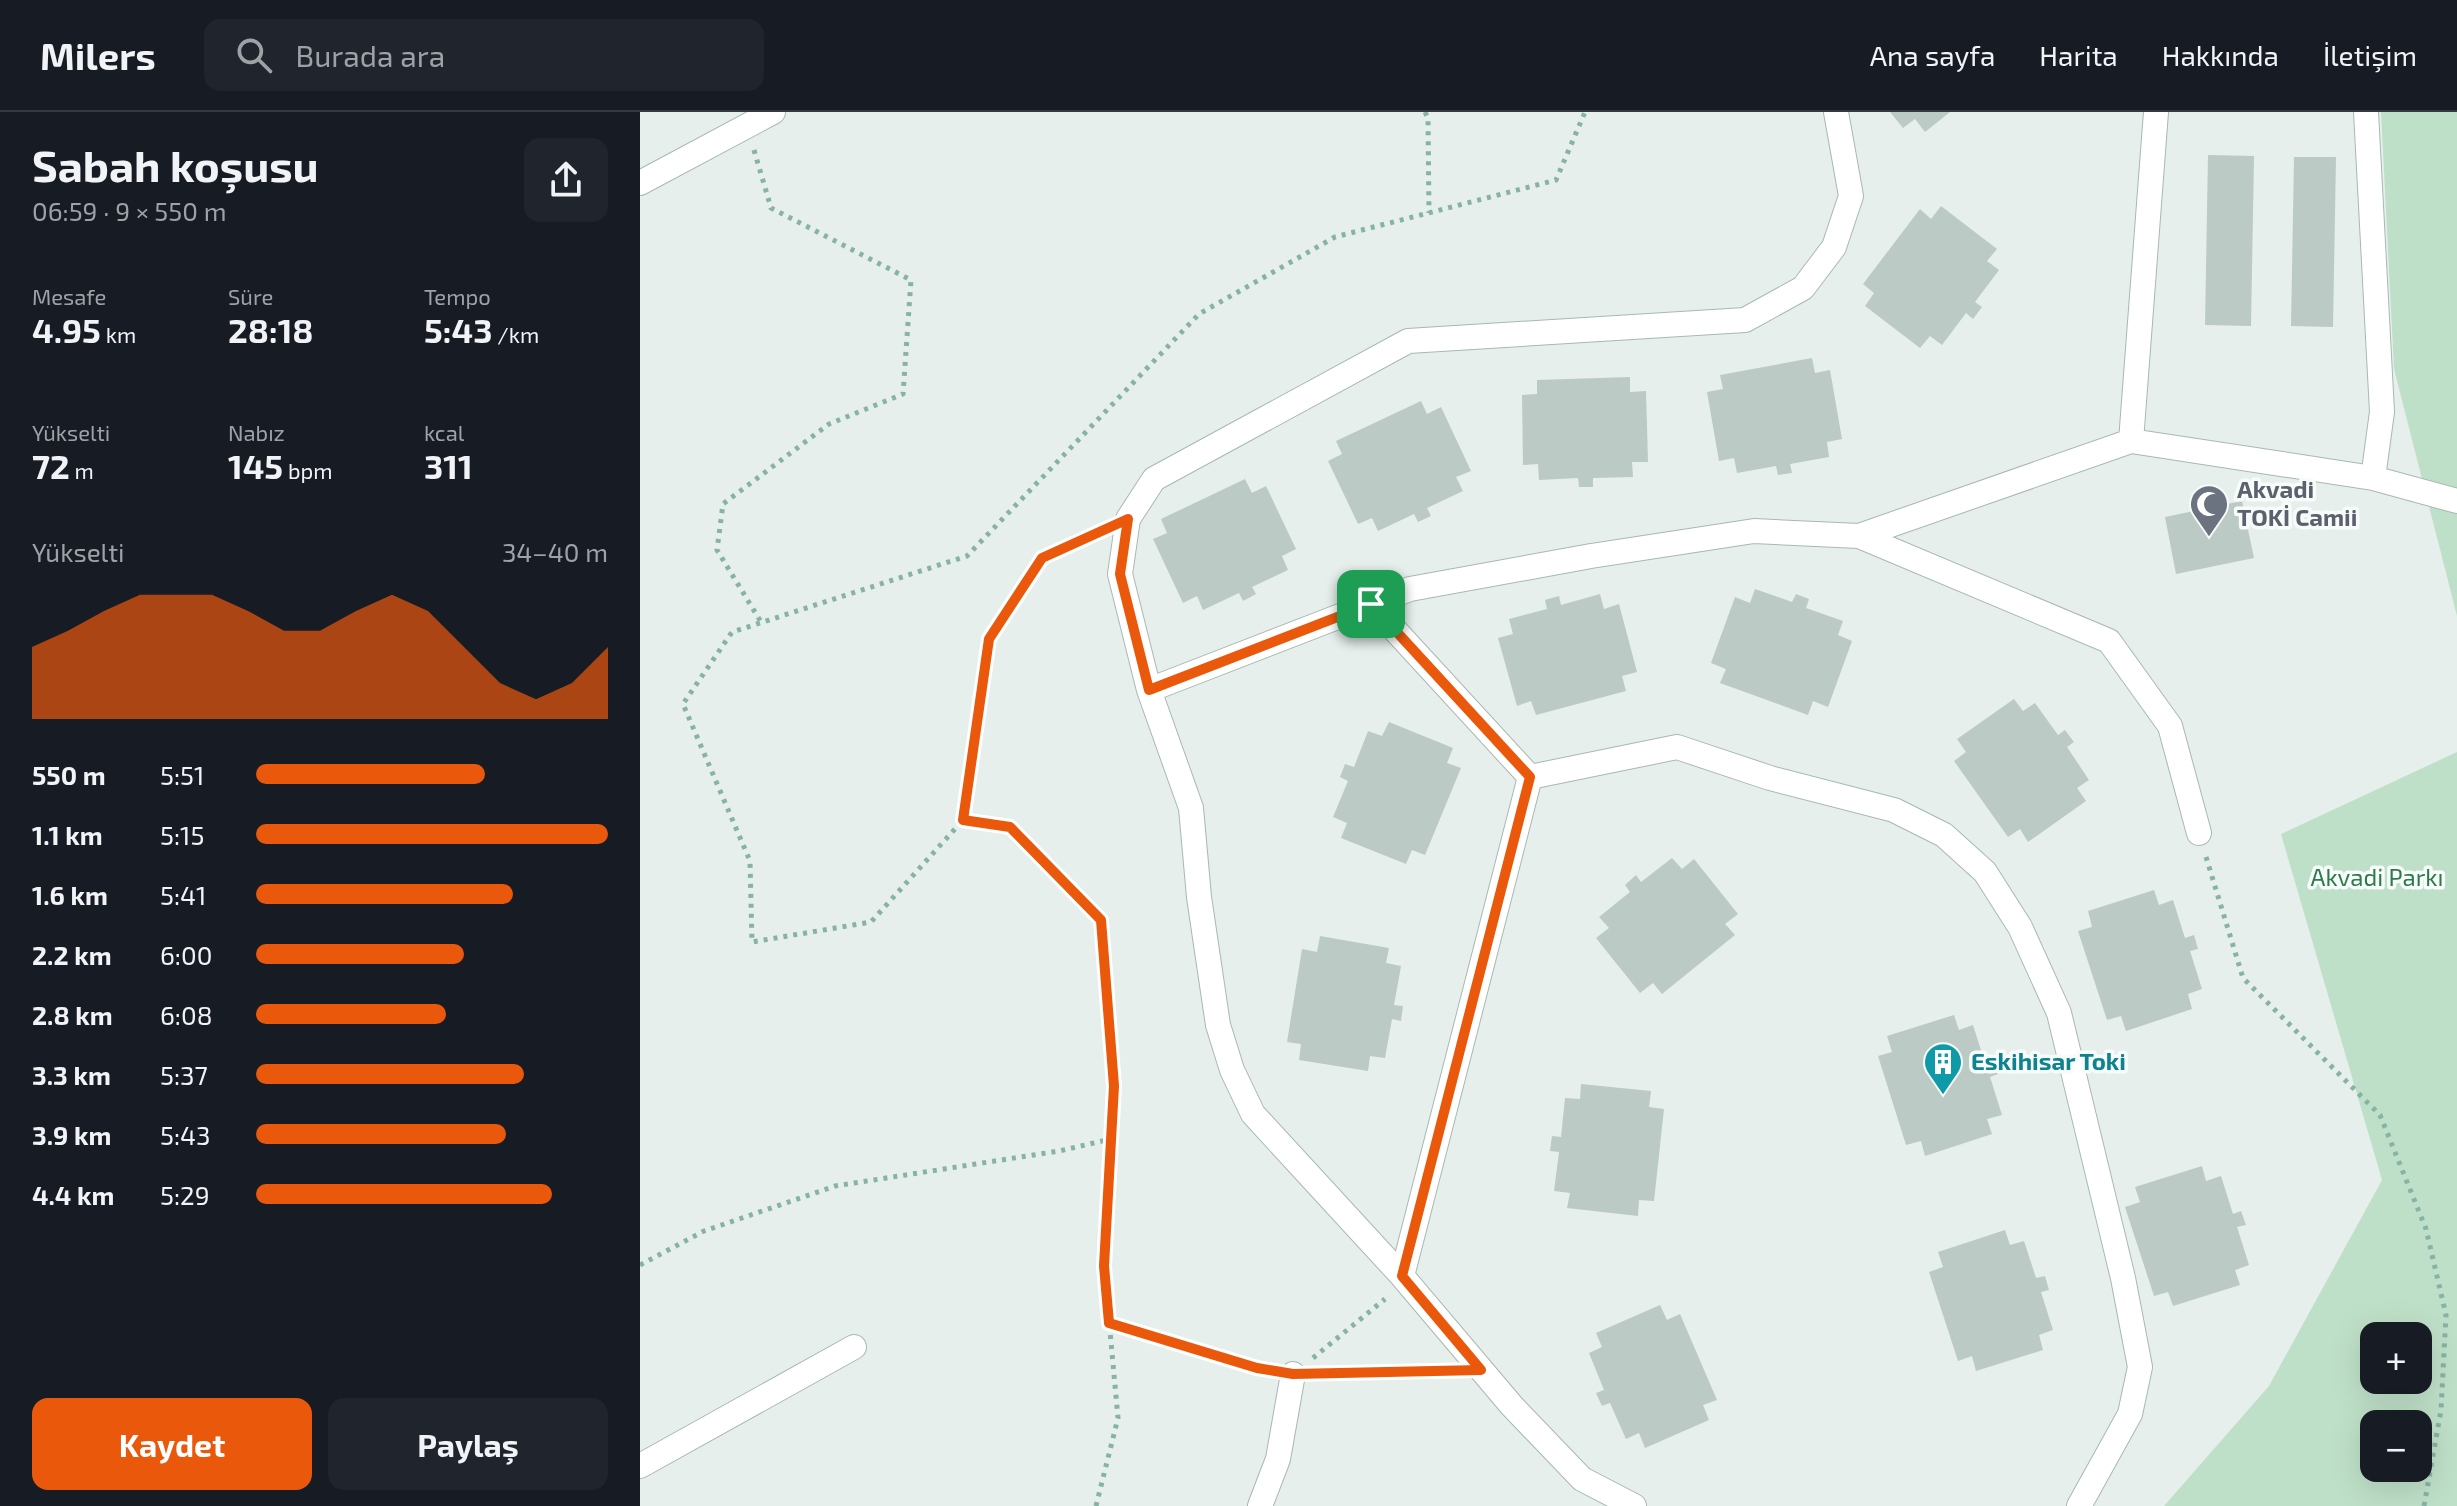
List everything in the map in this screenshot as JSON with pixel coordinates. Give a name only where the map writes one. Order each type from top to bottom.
[{"type":"street","points":[[640,183],[773,112]]},
{"type":"street","points":[[1634,1506],[1582,1479],[1253,1114],[1232,1070],[1218,1025],[1199,897],[1191,808],[1149,690],[1120,574],[1128,519],[1154,479],[1408,341],[1745,320],[1803,288],[1834,247],[1851,196],[1836,112]]},
{"type":"street","points":[[2131,441],[2156,112]]},
{"type":"street","points":[[2366,112],[2382,412],[2373,478]]},
{"type":"street","points":[[1859,536],[2131,441],[2373,478],[2457,501]]},
{"type":"street","points":[[1149,690],[1410,589],[1591,556],[1754,531],[1859,536],[2109,641],[2170,726],[2199,833]]},
{"type":"street","points":[[1371,604],[1530,777]]},
{"type":"street","points":[[1530,777],[1677,747],[1770,778],[1894,810],[1944,835],[1985,872],[2020,927],[2059,1013],[2123,1278],[2140,1367],[2130,1414],[2079,1506]]},
{"type":"street","points":[[1402,1276],[1530,777]]},
{"type":"street","points":[[640,1466],[854,1347]]},
{"type":"street","points":[[1260,1506],[1278,1459],[1293,1374]]},
{"type":"path","points":[[1425,112],[1429,213]]},
{"type":"path","points":[[1128,519],[1042,558],[989,639],[963,820],[871,922],[752,942],[750,861],[683,704],[732,632],[967,556],[1199,314],[1335,237],[1556,180],[1585,112]]},
{"type":"path","points":[[747,126],[771,208],[911,280],[903,394],[829,424],[723,504],[717,550],[761,622]]},
{"type":"path","points":[[963,820],[1010,827],[1101,920],[1114,1086],[1104,1266],[1118,1418],[1096,1506]]},
{"type":"path","points":[[2199,833],[2243,978],[2380,1115],[2426,1229],[2446,1315],[2441,1410],[2424,1506]]},
{"type":"path","points":[[640,1265],[704,1231],[835,1186],[1059,1151],[1111,1139]]},
{"type":"path","points":[[1293,1374],[1380,1304],[1402,1276]]},
{"type":"path","points":[[1109,1323],[1257,1368],[1293,1374],[1481,1370]]},
{"type":"green space","points":[[2381,112],[2457,112],[2457,616],[2394,369]]},
{"type":"green space","name":"Akvadi Parkı","points":[[2457,752],[2457,1506],[2164,1506],[2269,1386],[2382,1180],[2281,834]]},
{"type":"building","points":[[1890,112],[1950,112],[1925,132],[1915,119],[1903,128]]},
{"type":"building","points":[[2208,155],[2254,156],[2251,326],[2205,325]]},
{"type":"building","points":[[2294,157],[2336,157],[2333,327],[2291,326]]},
{"type":"building","points":[[1941,206],[1997,249],[1987,261],[1999,270],[1975,302],[1982,307],[1973,319],[1966,313],[1942,345],[1930,336],[1920,348],[1865,306],[1874,293],[1863,284],[1920,209],[1931,219]]},
{"type":"building","points":[[1812,358],[1815,373],[1830,370],[1842,439],[1827,442],[1829,457],[1790,464],[1792,473],[1778,475],[1776,466],[1737,473],[1734,458],[1719,461],[1707,392],[1723,389],[1720,375]]},
{"type":"building","points":[[1630,377],[1630,392],[1646,391],[1648,462],[1632,462],[1633,477],[1593,478],[1593,487],[1579,487],[1578,478],[1539,480],[1538,464],[1523,465],[1522,395],[1537,394],[1537,380]]},
{"type":"building","points":[[1421,401],[1427,414],[1441,407],[1471,471],[1456,477],[1463,491],[1427,508],[1431,516],[1418,522],[1414,514],[1378,531],[1372,518],[1358,524],[1328,461],[1342,454],[1336,441]]},
{"type":"building","points":[[1245,479],[1252,493],[1266,486],[1296,549],[1282,556],[1288,570],[1252,587],[1256,594],[1243,601],[1239,593],[1203,610],[1197,596],[1183,603],[1153,539],[1167,533],[1161,519]]},
{"type":"building","name":"Akvadi TOKİ Camii","points":[[2242,501],[2254,558],[2176,574],[2165,517]]},
{"type":"building","points":[[1755,589],[1792,602],[1796,594],[1809,599],[1806,608],[1843,621],[1838,635],[1852,641],[1828,707],[1813,701],[1808,715],[1720,683],[1726,669],[1711,663],[1735,597],[1750,603]]},
{"type":"building","points":[[1600,594],[1604,609],[1619,604],[1637,672],[1622,676],[1626,691],[1536,715],[1531,701],[1517,706],[1498,638],[1513,634],[1509,619],[1547,609],[1545,600],[1559,596],[1561,605]]},
{"type":"building","points":[[2014,699],[2023,711],[2035,703],[2058,735],[2065,730],[2074,742],[2067,747],[2089,780],[2077,788],[2086,801],[2028,842],[2020,829],[2008,837],[1954,761],[1966,752],[1957,739]]},
{"type":"building","points":[[1389,722],[1453,748],[1447,763],[1461,768],[1425,855],[1412,850],[1406,864],[1341,838],[1347,823],[1333,817],[1348,781],[1340,777],[1345,764],[1354,767],[1368,731],[1382,736]]},
{"type":"building","points":[[1672,858],[1682,869],[1694,859],[1738,914],[1725,924],[1735,935],[1662,994],[1653,983],[1640,993],[1596,938],[1609,928],[1599,917],[1630,892],[1625,885],[1636,875],[1641,882]]},
{"type":"building","name":"Eskihisar Toki","points":[[2154,890],[2159,905],[2173,900],[2185,938],[2194,935],[2198,949],[2190,951],[2202,989],[2188,994],[2192,1009],[2126,1031],[2121,1016],[2107,1020],[2078,931],[2092,927],[2088,911]]},
{"type":"building","points":[[1320,936],[1389,948],[1386,963],[1401,966],[1394,1005],[1403,1006],[1401,1021],[1392,1019],[1385,1058],[1370,1056],[1368,1071],[1299,1060],[1301,1044],[1287,1042],[1302,949],[1317,952]]},
{"type":"building","name":"Eskihisar Toki","points":[[1954,1015],[1959,1030],[1973,1025],[1985,1063],[1994,1060],[1998,1074],[1990,1077],[2002,1115],[1987,1119],[1992,1134],[1925,1156],[1921,1141],[1906,1145],[1878,1056],[1892,1052],[1887,1036]]},
{"type":"building","points":[[1581,1084],[1651,1091],[1649,1107],[1664,1109],[1654,1201],[1639,1200],[1638,1216],[1567,1208],[1570,1193],[1554,1191],[1559,1152],[1550,1151],[1552,1136],[1561,1137],[1565,1098],[1580,1099]]},
{"type":"building","points":[[2202,1166],[2206,1181],[2221,1176],[2233,1214],[2241,1211],[2246,1225],[2237,1227],[2249,1265],[2235,1270],[2240,1285],[2173,1306],[2168,1292],[2154,1296],[2125,1207],[2140,1202],[2135,1187]]},
{"type":"building","points":[[2005,1230],[2010,1245],[2024,1241],[2036,1278],[2045,1276],[2049,1290],[2041,1292],[2053,1330],[2039,1335],[2043,1350],[1976,1371],[1972,1356],[1958,1361],[1929,1272],[1943,1267],[1938,1252]]},
{"type":"building","points":[[1660,1305],[1667,1320],[1680,1314],[1717,1400],[1703,1405],[1709,1420],[1645,1448],[1639,1433],[1626,1439],[1610,1403],[1602,1406],[1596,1393],[1604,1390],[1589,1353],[1602,1347],[1596,1333]]},
{"type":"place","name":"Akvadi TOKİ Camii","points":[[2209,538]]},
{"type":"place","name":"Eskihisar Toki","points":[[1943,1096]]},
{"type":"route","points":[[1128,519],[1120,574],[1149,690],[1371,604],[1530,777],[1402,1276],[1481,1370],[1293,1374],[1257,1368],[1109,1323],[1104,1266],[1114,1086],[1101,920],[1010,827],[963,820],[989,639],[1042,558],[1128,519]]}]
